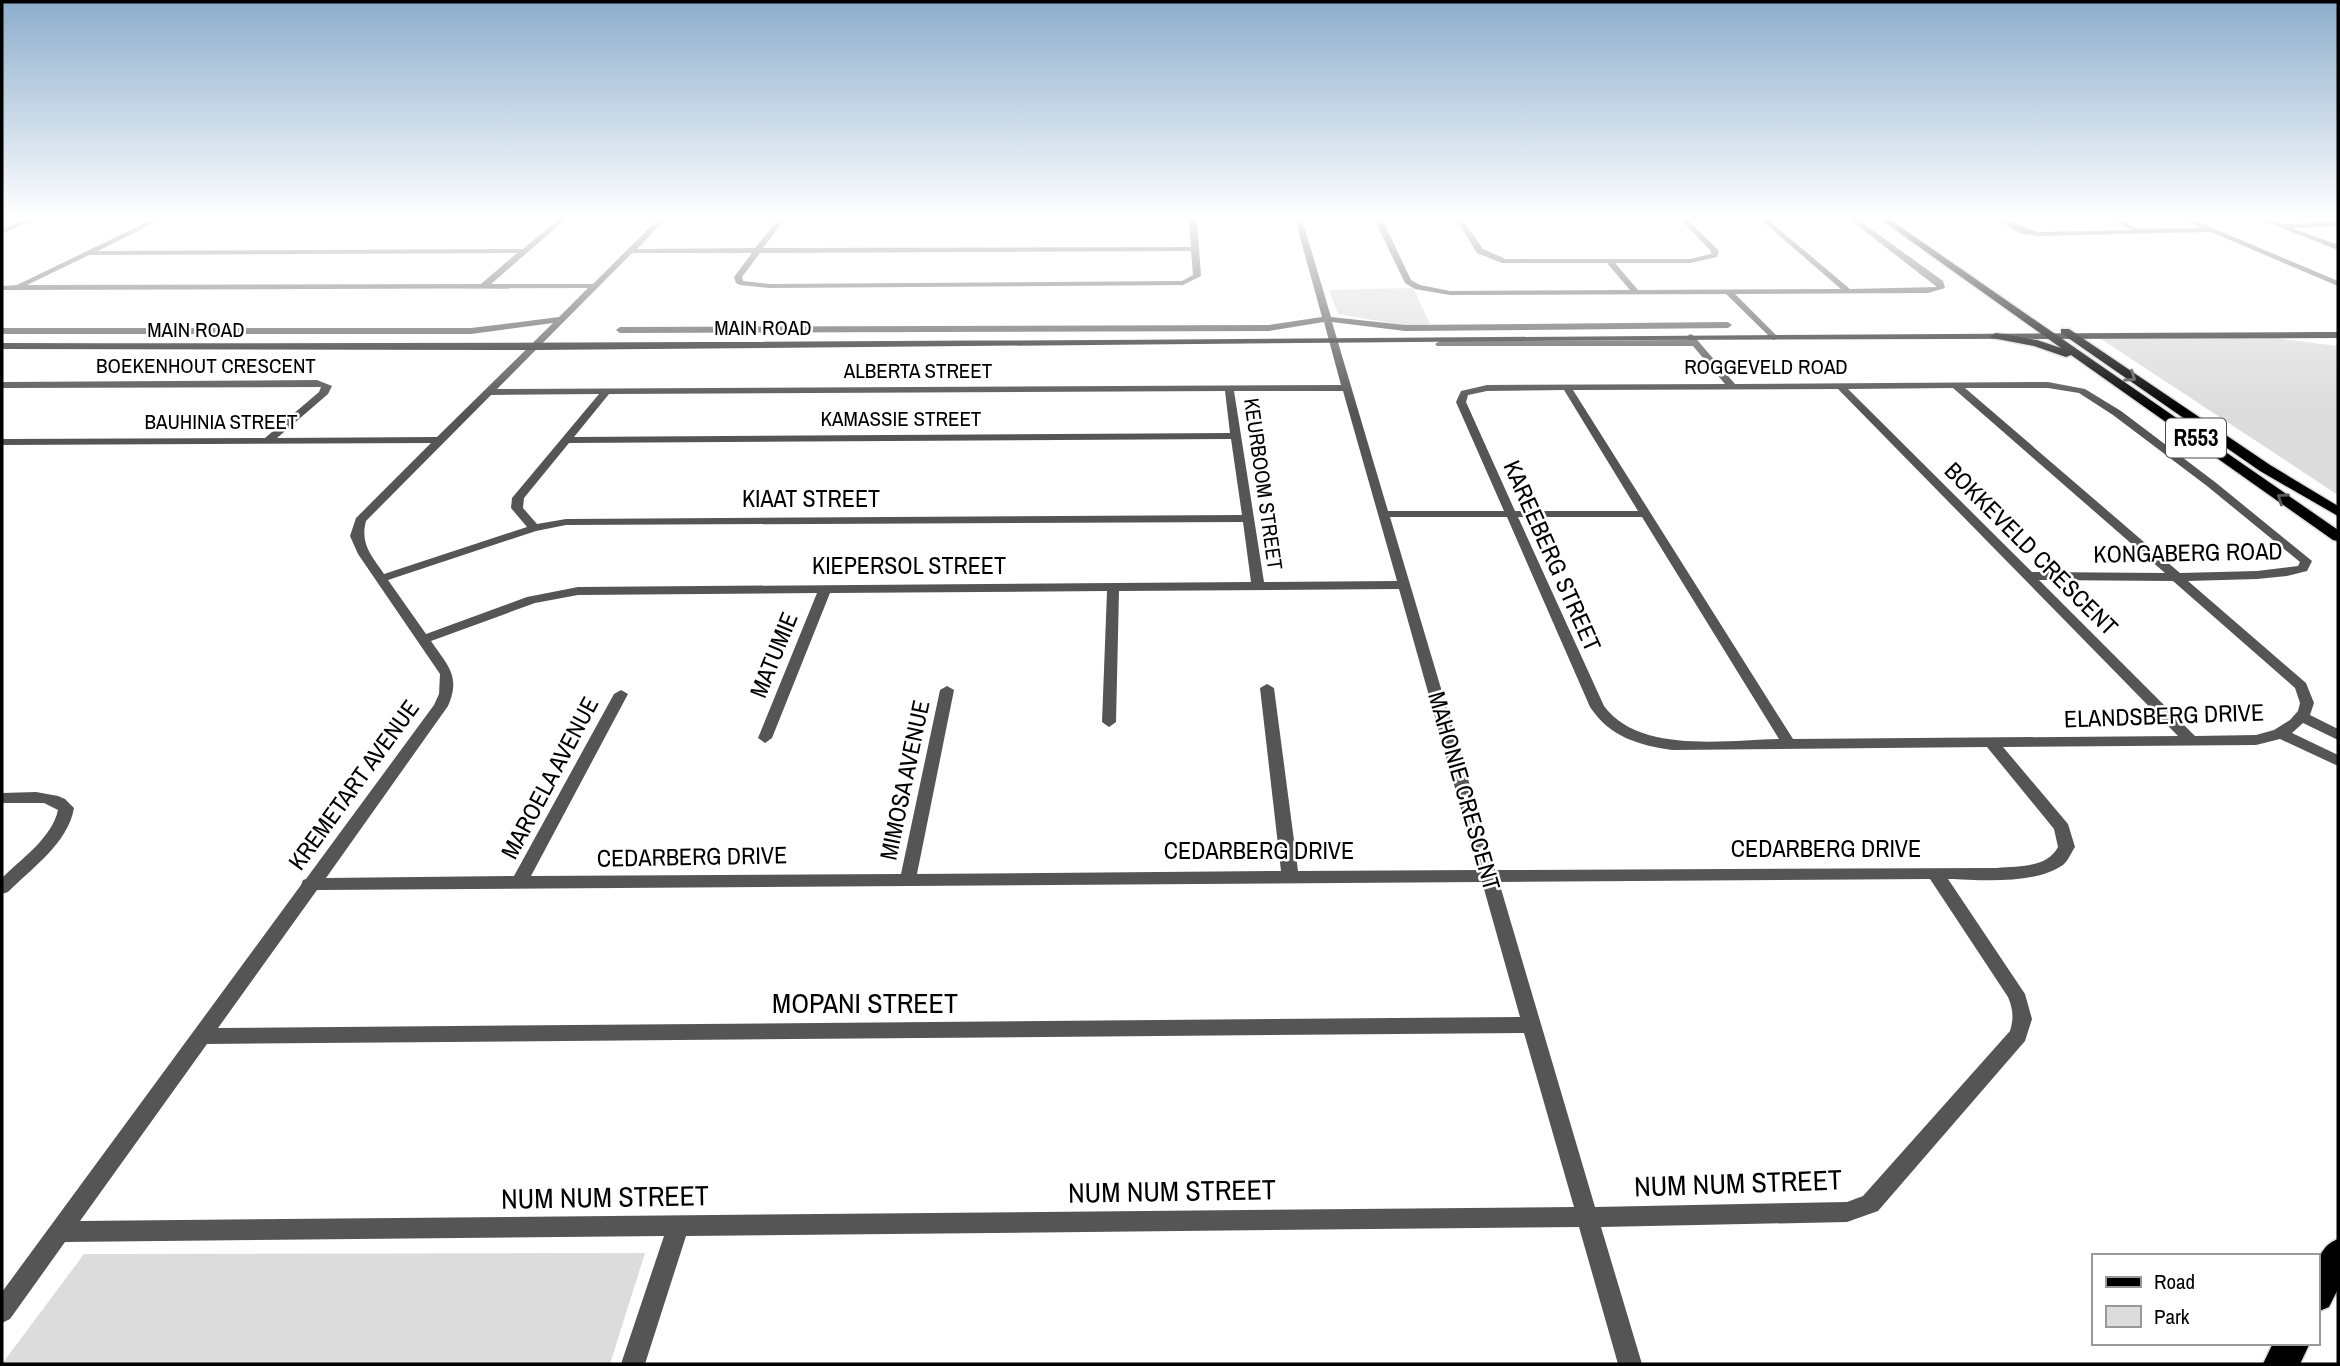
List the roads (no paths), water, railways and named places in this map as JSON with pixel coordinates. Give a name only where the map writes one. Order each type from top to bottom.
[{"type":"highway","points":[[2319,1291],[2338,1255]]},
{"type":"highway","points":[[2281,1364],[2291,1345]]},
{"type":"main road","name":"R553","points":[[1974,283],[2003,303],[2057,332],[2094,367],[2338,537]]},
{"type":"main road","name":"R553","points":[[1989,283],[2057,332],[2265,468],[2338,512]]},
{"type":"main road","points":[[1993,333],[2010,320],[2003,303]]},
{"type":"main road","name":"MAIN ROAD","points":[[2,346],[1690,337],[2057,332],[2338,335]]},
{"type":"main road","points":[[1993,333],[2037,343],[2094,367]]},
{"type":"main road","name":"MAIN ROAD","points":[[2,338],[538,343]]},
{"type":"street","points":[[15,288],[26,283]]},
{"type":"street","points":[[482,287],[487,283]]},
{"type":"street","name":"KREMETART AVENUE","points":[[2,1311],[309,884],[441,706],[446,694],[447,674],[364,554],[356,536],[356,527],[598,283]]},
{"type":"street","points":[[740,283],[784,286],[1112,283]]},
{"type":"street","name":"MAHONIE CRESCENT","points":[[1317,283],[1630,1364]]},
{"type":"street","points":[[1411,283],[1418,288],[1450,293],[1928,291],[1942,288],[1939,283]]},
{"type":"street","points":[[1628,283],[1636,292]]},
{"type":"street","points":[[1839,283],[1849,291]]},
{"type":"street","points":[[2,288],[595,286]]},
{"type":"street","points":[[1728,292],[1770,334]]},
{"type":"street","points":[[2,331],[471,331],[562,319]]},
{"type":"street","points":[[620,330],[1269,328],[1328,319],[1405,328],[1728,325]]},
{"type":"street","points":[[1440,344],[1690,337],[1732,386]]},
{"type":"street","name":"BOEKENHOUT CRESCENT","points":[[2,385],[317,383],[327,386],[323,394],[267,441]]},
{"type":"street","name":"ELANDSBERG DRIVE","points":[[1618,730],[1649,742],[1672,745],[2262,740],[2280,733],[2302,717],[2307,703],[2301,687],[1956,386]]},
{"type":"street","points":[[1567,387],[1789,744]]},
{"type":"street","name":"ROGGEVELD ROAD","points":[[1464,393],[1479,388],[1567,387],[2069,388],[2092,396],[2117,413],[2304,556],[2305,566]]},
{"type":"street","name":"BOKKEVELD CRESCENT","points":[[1841,387],[2192,741]]},
{"type":"street","name":"KEURBOOM STREET","points":[[1229,388],[1258,586]]},
{"type":"street","name":"ALBERTA STREET","points":[[489,392],[1346,388]]},
{"type":"street","points":[[534,528],[517,508],[518,498],[607,391]]},
{"type":"street","name":"KAREEBERG STREET","points":[[1464,393],[1461,398],[1463,407],[1597,707],[1605,720],[1618,730]]},
{"type":"street","name":"KAMASSIE STREET","points":[[567,440],[1236,436]]},
{"type":"street","name":"BAUHINIA STREET","points":[[2,442],[440,440]]},
{"type":"street","points":[[1385,514],[1646,514]]},
{"type":"street","name":"KIAAT STREET","points":[[383,578],[534,528],[580,521],[1248,518]]},
{"type":"street","name":"KONGABERG ROAD","points":[[2028,576],[2292,573],[2305,566]]},
{"type":"street","name":"KIEPERSOL STREET","points":[[422,640],[532,600],[559,593],[601,590],[1404,585]]},
{"type":"street","points":[[1110,722],[1113,588]]},
{"type":"street","name":"MATUMIE","points":[[765,738],[825,589]]},
{"type":"street","points":[[1268,688],[1290,875]]},
{"type":"street","name":"MIMOSA AVENUE","points":[[908,879],[947,690]]},
{"type":"street","name":"MAROELA AVENUE","points":[[519,883],[621,694]]},
{"type":"street","points":[[2302,717],[2338,735]]},
{"type":"street","points":[[2280,733],[2338,761]]},
{"type":"street","name":"CEDARBERG DRIVE","points":[[309,884],[1290,875],[2035,872],[2058,863],[2064,857],[2068,839],[2062,828],[1992,743]]},
{"type":"street","points":[[2,798],[50,799],[60,802],[66,808],[66,818],[59,829],[2,888]]},
{"type":"street","name":"NUM NUM STREET","points":[[59,1233],[1833,1213],[1859,1208],[1877,1197],[2018,1035],[2023,1025],[2024,1016],[2017,994],[1935,873]]},
{"type":"street","name":"MOPANI STREET","points":[[200,1036],[1532,1025]]},
{"type":"street","points":[[633,1364],[678,1226]]}]
